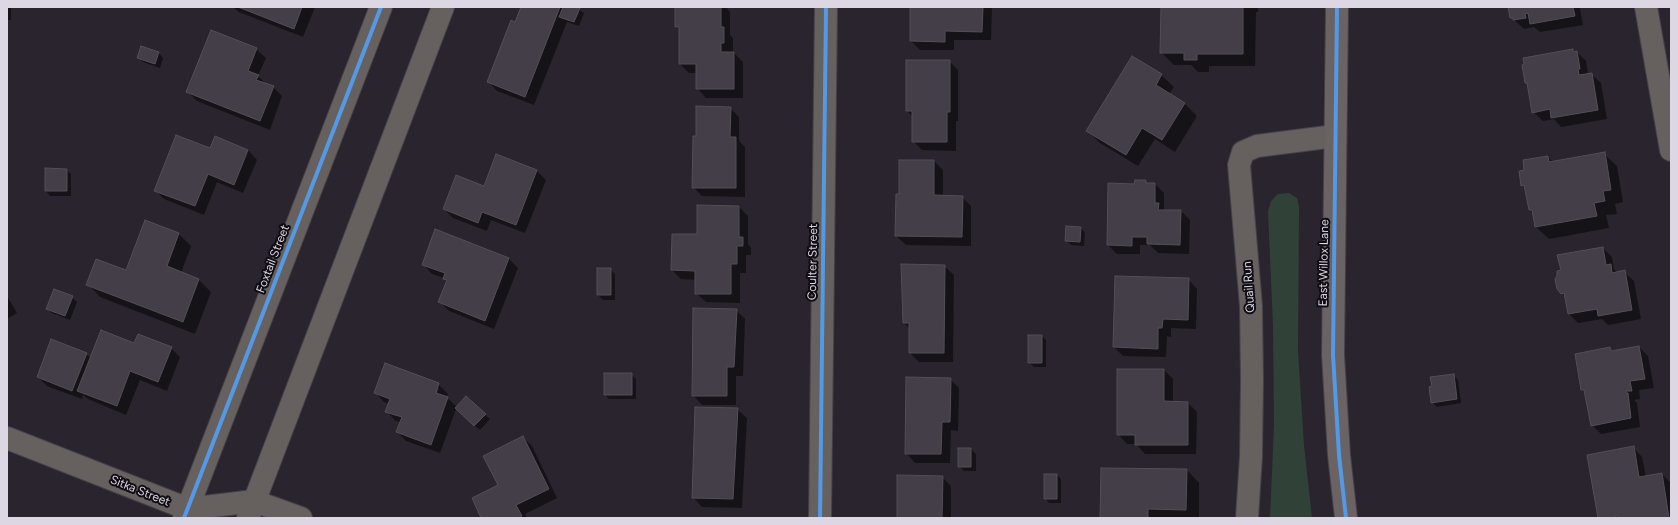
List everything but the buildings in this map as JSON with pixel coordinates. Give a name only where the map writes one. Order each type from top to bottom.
[{"type":"main road","name":"East Willox Lane","points":[[1336,7],[1333,355],[1339,455],[1346,518]]},
{"type":"street","name":"Foxtail Street","points":[[186,514],[381,7]]},
{"type":"street","points":[[251,510],[443,7]]},
{"type":"street","name":"Coulter Street","points":[[820,518],[826,7]]},
{"type":"street","points":[[1646,7],[1671,150]]},
{"type":"street","name":"Quail Run","points":[[1247,518],[1251,456],[1251,306],[1239,165],[1243,152],[1256,146],[1335,136]]},
{"type":"street","name":"Sitka Street","points":[[7,438],[186,514],[251,510],[301,518]]},
{"type":"green space","points":[[1289,193],[1297,198],[1299,207],[1298,351],[1304,446],[1312,518],[1270,518],[1274,425],[1273,326],[1268,211],[1271,201],[1278,194]]},
{"type":"cycle path","points":[[184,518],[381,7]]},
{"type":"cycle path","points":[[820,518],[826,7]]},
{"type":"cycle path","points":[[1337,7],[1333,355],[1339,455],[1346,518]]}]
